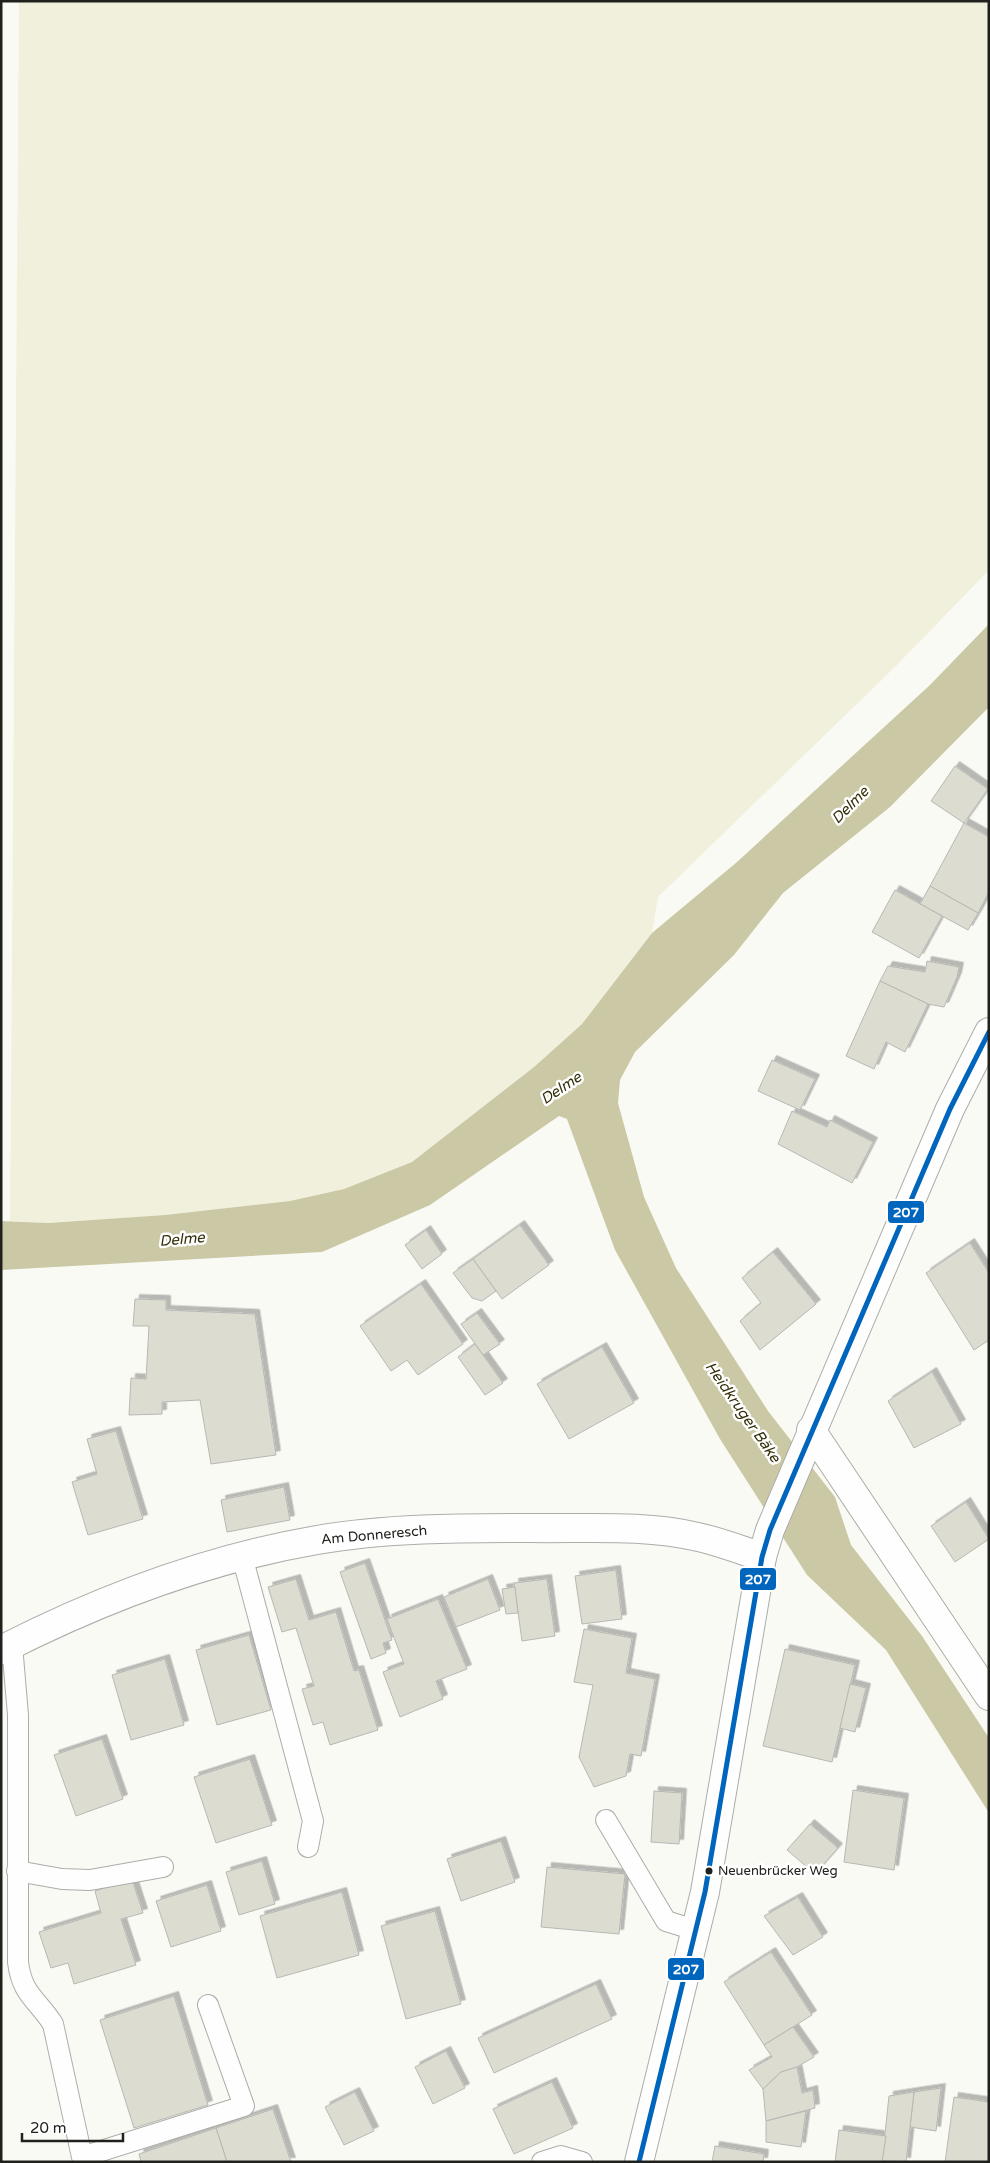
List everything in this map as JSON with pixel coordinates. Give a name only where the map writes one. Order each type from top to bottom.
[{"type":"street","points":[[639,2162],[705,1892],[762,1557],[770,1530],[811,1430],[950,1109],[989,1032]]},
{"type":"street","points":[[811,1430],[989,1696]]},
{"type":"street","name":"Am Donneresch","points":[[7,1647],[52,1624],[136,1589],[242,1556],[318,1540],[426,1529],[637,1529],[698,1536],[762,1557]]},
{"type":"lane","points":[[242,1556],[313,1821],[308,1848]]},
{"type":"lane","points":[[7,1647],[18,1715],[17,1871],[18,1962],[20,1980],[32,1999],[53,2024],[82,2157],[244,2106],[208,2005]]},
{"type":"lane","points":[[606,1820],[666,1921],[695,1930]]},
{"type":"lane","points":[[17,1871],[62,1880],[90,1880],[163,1867]]},
{"type":"lane","points":[[542,2162],[561,2156],[582,2162]]},
{"type":"green space","points":[[19,1],[989,1],[989,570],[897,665],[658,897],[652,933],[582,1024],[534,1067],[412,1162],[344,1189],[290,1201],[165,1215],[48,1223],[10,1221]]},
{"type":"water","points":[[989,624],[989,707],[890,807],[783,893],[734,955],[635,1052],[620,1080],[618,1103],[644,1197],[676,1268],[768,1411],[835,1497],[851,1545],[922,1636],[989,1738],[989,1813],[886,1650],[807,1575],[720,1439],[615,1250],[567,1119],[559,1116],[430,1205],[322,1252],[1,1270],[1,1221],[48,1223],[165,1215],[290,1201],[344,1189],[412,1162],[534,1067],[582,1024],[652,933],[737,862],[930,685]]},
{"type":"building","points":[[955,766],[988,789],[964,823],[931,801]]},
{"type":"building","points":[[964,823],[989,837],[989,892],[978,913],[930,886]]},
{"type":"building","points":[[930,886],[978,913],[968,930],[920,904]]},
{"type":"building","points":[[895,890],[942,916],[919,958],[872,932]]},
{"type":"building","points":[[927,961],[959,967],[957,977],[944,1007],[928,1004],[880,981],[888,966],[925,972]]},
{"type":"building","points":[[880,981],[928,1004],[905,1052],[886,1042],[874,1069],[846,1056]]},
{"type":"building","points":[[772,1060],[815,1079],[800,1110],[758,1091]]},
{"type":"building","points":[[792,1111],[827,1127],[830,1120],[873,1142],[852,1183],[778,1144]]},
{"type":"building","points":[[520,1225],[549,1265],[502,1299],[473,1259]]},
{"type":"building","points":[[426,1230],[442,1254],[422,1269],[405,1245]]},
{"type":"building","points":[[970,1243],[989,1273],[989,1340],[974,1350],[926,1273]]},
{"type":"building","points":[[773,1252],[816,1304],[760,1350],[740,1321],[761,1303],[742,1278]]},
{"type":"building","points":[[473,1259],[496,1291],[482,1301],[472,1298],[453,1273]]},
{"type":"building","points":[[421,1284],[463,1344],[418,1375],[407,1360],[391,1371],[360,1326]]},
{"type":"building","points":[[135,1299],[166,1300],[166,1310],[255,1314],[276,1455],[211,1464],[200,1400],[162,1402],[162,1414],[129,1415],[131,1378],[146,1379],[149,1326],[133,1326]]},
{"type":"building","points":[[477,1313],[500,1344],[483,1355],[461,1324]]},
{"type":"building","points":[[475,1344],[503,1383],[485,1395],[458,1357]]},
{"type":"building","points":[[602,1347],[634,1403],[569,1439],[537,1384]]},
{"type":"building","points":[[932,1372],[961,1424],[914,1448],[888,1401]]},
{"type":"building","points":[[116,1431],[143,1519],[88,1535],[72,1482],[97,1474],[87,1439]]},
{"type":"building","points":[[284,1487],[290,1520],[227,1532],[221,1500]]},
{"type":"building","points":[[966,1502],[989,1539],[955,1562],[931,1526]]},
{"type":"building","points":[[365,1563],[392,1640],[383,1643],[386,1653],[371,1659],[340,1572]]},
{"type":"building","points":[[616,1570],[622,1619],[582,1624],[575,1576]]},
{"type":"building","points":[[296,1579],[309,1620],[336,1612],[354,1671],[359,1670],[378,1730],[330,1745],[323,1722],[313,1725],[302,1689],[314,1686],[296,1628],[282,1632],[268,1587]]},
{"type":"building","points":[[488,1579],[500,1610],[456,1627],[444,1597]]},
{"type":"building","points":[[547,1579],[555,1636],[522,1641],[514,1583]]},
{"type":"building","points":[[515,1587],[518,1613],[506,1614],[502,1589]]},
{"type":"building","points":[[438,1599],[467,1669],[436,1681],[443,1699],[400,1717],[383,1672],[404,1664],[387,1619]]},
{"type":"building","points":[[584,1629],[632,1638],[626,1673],[655,1679],[641,1756],[630,1754],[626,1776],[594,1787],[579,1757],[593,1685],[574,1682]]},
{"type":"building","points":[[249,1635],[271,1710],[217,1725],[196,1650]]},
{"type":"building","points":[[785,1649],[855,1665],[832,1762],[763,1746]]},
{"type":"building","points":[[165,1659],[184,1725],[131,1740],[112,1675]]},
{"type":"building","points":[[850,1684],[866,1688],[855,1732],[840,1728]]},
{"type":"building","points":[[102,1739],[123,1799],[76,1816],[54,1755]]},
{"type":"building","points":[[250,1759],[272,1825],[216,1843],[194,1777]]},
{"type":"building","points":[[853,1790],[904,1798],[894,1870],[844,1862]]},
{"type":"building","points":[[654,1791],[682,1793],[679,1844],[651,1842]]},
{"type":"building","points":[[810,1824],[838,1848],[815,1874],[787,1850]]},
{"type":"building","points":[[501,1841],[515,1882],[461,1901],[447,1859]]},
{"type":"building","points":[[262,1861],[275,1904],[239,1915],[226,1872]]},
{"type":"building","points":[[547,1867],[625,1874],[619,1934],[541,1927]]},
{"type":"building","points":[[132,1879],[143,1913],[121,1919],[136,1965],[74,1984],[68,1963],[51,1968],[39,1932],[101,1913],[95,1891]]},
{"type":"building","points":[[207,1885],[221,1931],[171,1947],[156,1901]]},
{"type":"building","points":[[342,1892],[359,1955],[277,1978],[260,1916]]},
{"type":"building","points":[[798,1897],[823,1937],[793,1955],[764,1916]]},
{"type":"building","points":[[435,1911],[461,2004],[406,2019],[381,1926]]},
{"type":"building","points":[[771,1952],[812,2015],[764,2045],[724,1982]]},
{"type":"building","points":[[596,1984],[612,2019],[494,2073],[478,2038]]},
{"type":"building","points":[[174,1996],[208,2105],[134,2128],[100,2020]]},
{"type":"building","points":[[793,2027],[814,2057],[797,2067],[781,2072],[763,2089],[749,2070],[772,2057],[764,2045]]},
{"type":"building","points":[[446,2051],[465,2088],[433,2104],[415,2067]]},
{"type":"building","points":[[797,2067],[802,2093],[813,2090],[815,2108],[766,2121],[763,2089],[781,2072]]},
{"type":"building","points":[[552,2082],[573,2128],[514,2154],[493,2109]]},
{"type":"building","points":[[941,2088],[936,2131],[910,2127],[914,2092]]},
{"type":"building","points":[[355,2092],[374,2131],[344,2145],[325,2107]]},
{"type":"building","points":[[914,2092],[906,2162],[882,2161],[889,2096]]},
{"type":"building","points":[[954,2097],[989,2102],[989,2162],[945,2162]]},
{"type":"building","points":[[273,2109],[291,2162],[227,2162],[216,2128]]},
{"type":"building","points":[[806,2111],[801,2147],[766,2142],[766,2121]]},
{"type":"building","points":[[216,2128],[227,2162],[141,2162],[139,2154]]},
{"type":"building","points":[[839,2130],[886,2136],[882,2162],[835,2162]]},
{"type":"building","points":[[715,2146],[764,2154],[763,2162],[712,2162]]},
{"type":"transit line","name":"207","points":[[639,2162],[705,1892],[762,1557],[770,1530],[950,1109],[989,1032]]},
{"type":"place","name":"Neuenbrücker Weg","points":[[709,1871]]},
{"type":"water label","name":"Delme","points":[[850,805]]},
{"type":"water label","name":"Delme","points":[[561,1088]]},
{"type":"water label","name":"Delme","points":[[182,1239]]},
{"type":"water label","name":"Heidkruger Bäke","points":[[743,1412]]}]
